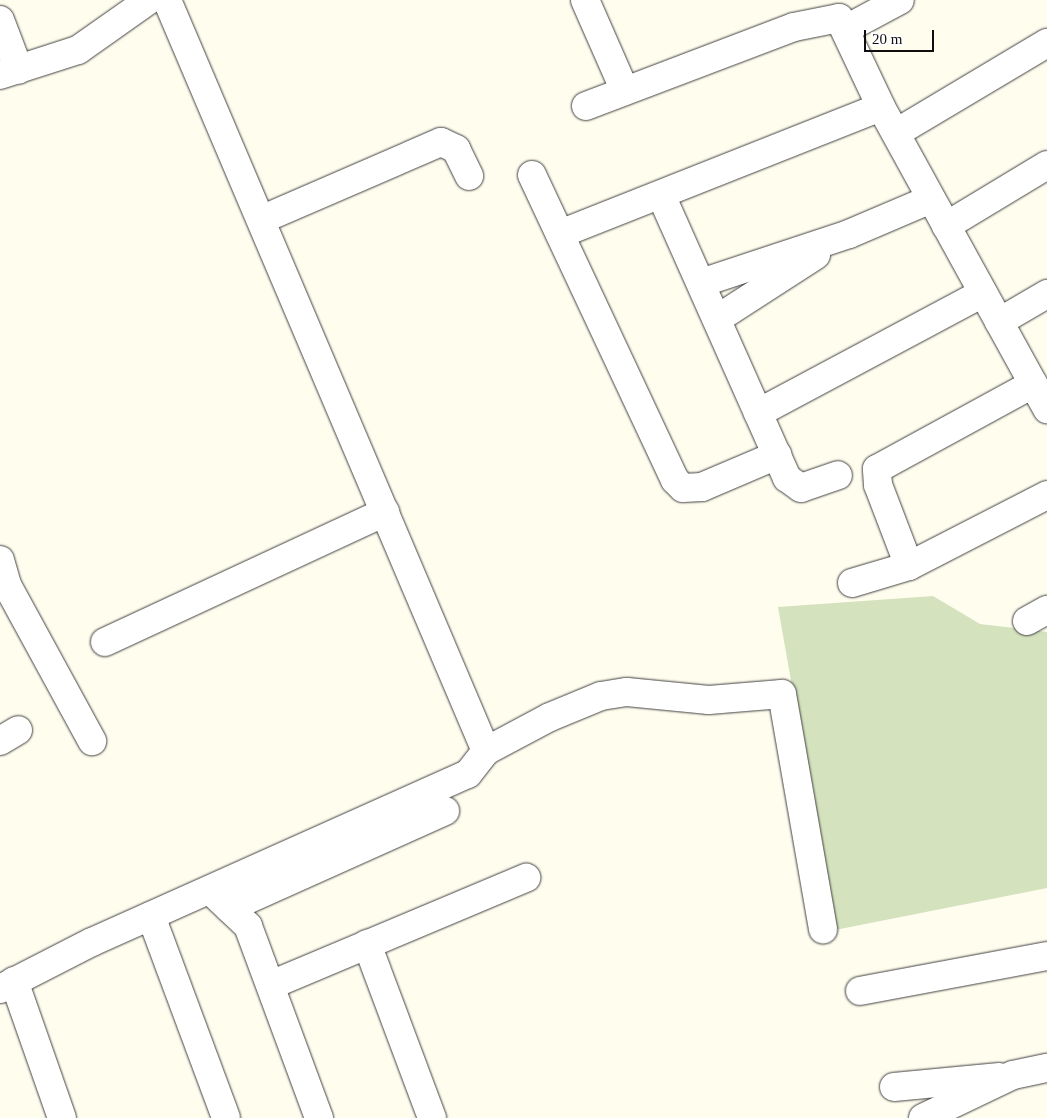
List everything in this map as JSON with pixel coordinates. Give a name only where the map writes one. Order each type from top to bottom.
[{"type":"street","points":[[0,20],[10,73],[78,50],[149,0]]},
{"type":"street","points":[[167,0],[264,219],[486,751]]},
{"type":"street","points":[[585,0],[625,91]]},
{"type":"street","points":[[846,30],[900,0]]},
{"type":"street","points":[[586,106],[823,18],[839,18],[882,107],[1047,409]]},
{"type":"street","points":[[896,133],[1047,43]]},
{"type":"street","points":[[560,234],[882,107]]},
{"type":"street","points":[[264,219],[441,142],[456,149],[468,176]]},
{"type":"street","points":[[946,226],[1047,165]]},
{"type":"street","points":[[532,175],[683,488],[702,487],[777,455]]},
{"type":"street","points":[[661,195],[787,478],[801,488],[838,475]]},
{"type":"street","points":[[700,283],[849,234],[931,199]]},
{"type":"street","points":[[717,319],[849,234]]},
{"type":"street","points":[[758,413],[983,293]]},
{"type":"street","points":[[999,322],[1047,294]]},
{"type":"street","points":[[909,566],[878,485],[877,469],[1033,384]]},
{"type":"street","points":[[852,583],[909,566],[1047,495]]},
{"type":"street","points":[[105,642],[385,512]]},
{"type":"street","points":[[2,577],[92,741]]},
{"type":"street","points":[[220,899],[468,774],[486,751],[601,696],[639,692],[709,700],[782,694],[823,929]]},
{"type":"street","points":[[62,1118],[7,985],[151,916],[220,899],[445,812]]},
{"type":"street","points":[[270,985],[526,878]]},
{"type":"street","points":[[220,899],[248,926],[319,1118]]},
{"type":"street","points":[[151,916],[226,1118]]},
{"type":"street","points":[[367,944],[432,1118]]},
{"type":"street","points":[[860,991],[1047,956]]},
{"type":"street","points":[[894,1087],[1013,1076],[1047,1068]]},
{"type":"street","points":[[923,1118],[960,1112],[1013,1076]]},
{"type":"green space","points":[[933,596],[980,624],[1047,632],[1047,888],[835,930],[778,607]]}]
